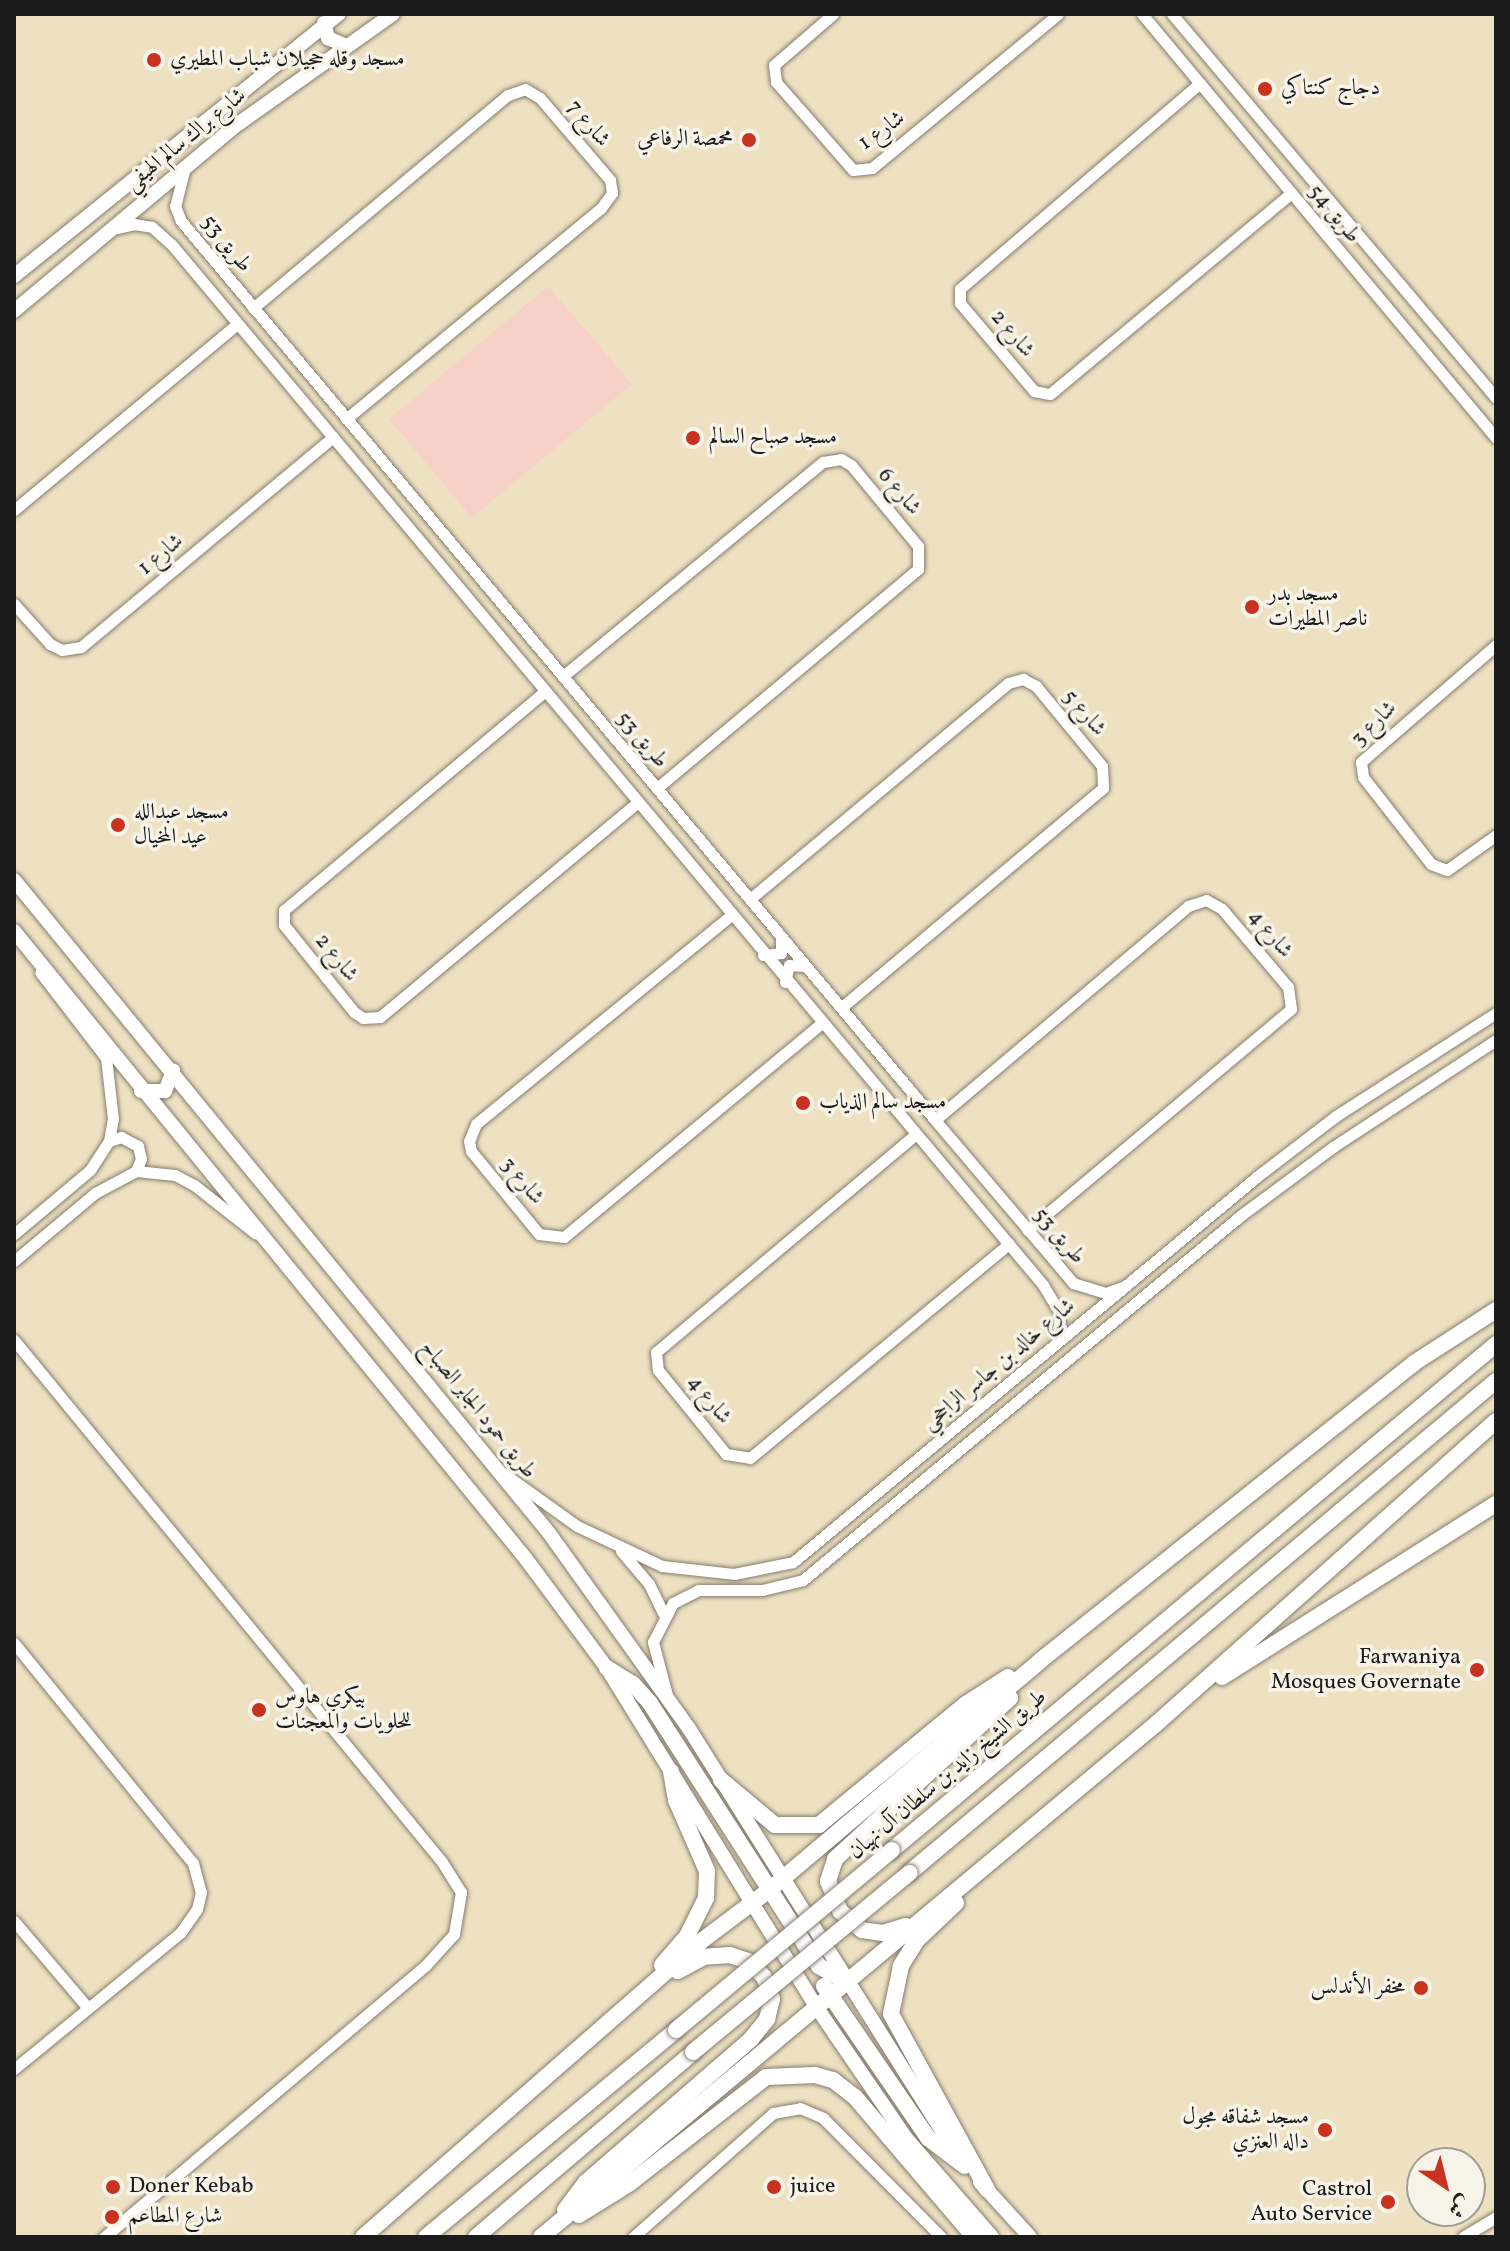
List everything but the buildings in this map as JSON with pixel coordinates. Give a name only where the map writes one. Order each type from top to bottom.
[{"type":"highway","points":[[363,2237],[629,2003],[775,1886],[1041,1660],[1377,1391],[1496,1310]]},
{"type":"highway","name":"طريق الشيخ زايد بن سلطان آل نهيان","points":[[426,2237],[1496,1344]]},
{"type":"highway","points":[[476,2237],[1496,1381]]},
{"type":"highway","points":[[541,2237],[1177,1705],[1496,1421]]},
{"type":"highway","points":[[1177,1705],[1496,1504]]},
{"type":"highway","points":[[721,1780],[775,1825],[819,1825],[966,1704],[1041,1660]]},
{"type":"highway","points":[[918,1922],[883,1933],[862,1930],[840,1911],[828,1881],[835,1859],[988,1720],[1041,1660]]},
{"type":"highway","points":[[607,1668],[633,1684],[664,1723],[775,1886],[819,1966],[845,1981]]},
{"type":"highway","points":[[629,2003],[687,1936],[706,1898],[707,1871],[676,1800],[671,1771]]},
{"type":"highway","points":[[987,2189],[903,2042],[891,2014],[892,1992],[917,1940],[1044,1818]]},
{"type":"highway","points":[[753,1903],[773,1914],[928,2138],[965,2166]]},
{"type":"highway","points":[[556,2225],[585,2183],[751,2039],[767,2019],[772,1999],[764,1977],[748,1961],[730,1955],[704,1957],[649,1987]]},
{"type":"highway","points":[[556,2225],[630,2183],[766,2077],[789,2074],[833,2080],[855,2097],[974,2237]]},
{"type":"main road","name":"شارع براك سالم الهيفي","points":[[14,276],[302,40],[339,14]]},
{"type":"main road","name":"شارع براك سالم الهيفي","points":[[14,311],[185,168],[315,66],[393,14]]},
{"type":"main road","points":[[324,23],[328,38],[346,46]]},
{"type":"main road","points":[[302,40],[313,45],[315,66]]},
{"type":"main road","name":"طريق حمود الجابر الصباح","points":[[14,880],[498,1470],[668,1698],[721,1780],[775,1886]]},
{"type":"main road","points":[[18,936],[526,1559],[607,1668],[815,2005],[906,2138],[992,2237]]},
{"type":"main road","points":[[141,1090],[165,1091],[173,1071]]},
{"type":"main road","points":[[845,1981],[965,2166],[1030,2237]]},
{"type":"street","name":"شارع 1","points":[[833,14],[774,65],[776,82],[853,170],[872,168],[1058,14]]},
{"type":"street","name":"طريق 54","points":[[1142,14],[1496,438]]},
{"type":"street","name":"طريق 54","points":[[1172,14],[1496,398]]},
{"type":"street","name":"شارع 2","points":[[1200,83],[960,289],[960,303],[1034,391],[1050,394],[1291,193]]},
{"type":"street","name":"شارع 7","points":[[253,308],[517,92],[525,89],[540,98],[610,180],[612,193],[601,208],[346,419]]},
{"type":"street","points":[[1235,126],[1252,122],[1253,110]]},
{"type":"street","points":[[1257,151],[1264,136],[1275,137]]},
{"type":"street","name":"طريق 53","points":[[185,168],[175,206],[191,233],[935,1120],[1062,1270],[1084,1290],[1106,1293],[1125,1286]]},
{"type":"street","name":"طريق 53","points":[[113,229],[134,224],[152,227],[172,245],[785,982],[1043,1285],[1060,1313],[1058,1341]]},
{"type":"street","points":[[172,245],[179,235],[191,233]]},
{"type":"street","points":[[14,510],[237,324]]},
{"type":"street","name":"شارع 1","points":[[14,604],[50,644],[62,650],[81,647],[333,437]]},
{"type":"street","name":"شارع 6","points":[[563,676],[823,462],[841,459],[851,465],[918,546],[918,569],[657,788]]},
{"type":"street","points":[[382,495],[394,494],[399,482]]},
{"type":"street","points":[[403,521],[407,509],[419,506]]},
{"type":"street","name":"شارع 3","points":[[1496,645],[1361,762],[1363,777],[1431,864],[1447,870],[1496,835]]},
{"type":"street","name":"شارع 5","points":[[750,899],[1008,683],[1028,680],[1102,766],[1103,788],[841,1008]]},
{"type":"street","name":"شارع 2","points":[[544,692],[284,910],[284,925],[354,1012],[363,1018],[380,1017],[636,804]]},
{"type":"street","name":"شارع 4","points":[[935,1120],[1188,906],[1206,900],[1222,909],[1288,987],[1291,1009],[1028,1230]]},
{"type":"street","name":"شارع 3","points":[[730,916],[476,1124],[469,1141],[471,1151],[539,1234],[564,1237],[822,1023]]},
{"type":"street","points":[[14,1234],[90,1170],[109,1141],[114,1102],[106,1058],[55,994],[18,936]]},
{"type":"street","points":[[763,955],[781,953],[781,936]]},
{"type":"street","points":[[785,982],[789,965],[806,966]]},
{"type":"street","name":"شارع خالد بن جاسر الراجحي","points":[[498,1470],[620,1550],[662,1566],[734,1574],[769,1570],[793,1562],[1317,1130],[1496,1013]]},
{"type":"street","name":"شارع خالد بن جاسر الراجحي","points":[[663,1613],[698,1590],[787,1588],[875,1522],[1240,1216],[1333,1147],[1496,1040]]},
{"type":"street","points":[[1317,1130],[1334,1133],[1333,1147]]},
{"type":"street","name":"شارع 4","points":[[916,1134],[656,1352],[658,1370],[726,1454],[750,1458],[1009,1244]]},
{"type":"street","points":[[109,1141],[128,1138],[138,1146],[141,1159],[136,1171]]},
{"type":"street","points":[[14,1261],[95,1193],[136,1171],[175,1175],[194,1185],[276,1252]]},
{"type":"street","points":[[1043,1285],[1060,1281],[1062,1270]]},
{"type":"street","points":[[14,1340],[442,1862],[461,1892],[454,1934],[426,1965],[104,2237]]},
{"type":"street","points":[[866,1502],[861,1520],[875,1522]]},
{"type":"street","points":[[620,1550],[649,1584],[663,1613],[653,1642],[668,1698]]},
{"type":"street","points":[[14,1643],[193,1863],[200,1883],[200,1901],[188,1924],[14,2069]]},
{"type":"street","points":[[14,1921],[88,2008]]},
{"type":"street","points":[[633,2237],[765,2119],[800,2108],[823,2118],[941,2237]]},
{"type":"street","points":[[1463,2237],[1496,2217]]},
{"type":"shaded area","points":[[548,286],[632,384],[472,518],[389,419]]},
{"type":"place","name":"مسجد وقله حجيلان شباب المطيري","points":[[154,60]]},
{"type":"place","name":"دجاج كنتاكي","points":[[1265,89]]},
{"type":"place","name":"محمصة الرفاعي","points":[[749,140]]},
{"type":"place","name":"مسجد صباح السالم","points":[[693,438]]},
{"type":"place","name":"مسجد بدر ناصر المطيرات","points":[[1252,607]]},
{"type":"place","name":"مسجد عبدالله عيد المخيال","points":[[118,825]]},
{"type":"place","name":"مسجد سالم الذياب","points":[[803,1103]]},
{"type":"place","name":"Farwaniya Mosques Governate","points":[[1477,1670]]},
{"type":"place","name":"بيكري هاوس للحلويات والمعجنات","points":[[259,1710]]},
{"type":"place","name":"مخفر الأندلس","points":[[1421,1988]]},
{"type":"place","name":"مسجد شفاقه مجول داله العنزي","points":[[1325,2130]]},
{"type":"place","name":"Doner Kebab","points":[[113,2187]]},
{"type":"place","name":"juice","points":[[774,2187]]},
{"type":"place","name":"Castrol Auto Service","points":[[1388,2202]]},
{"type":"place","name":"شارع المطاعم","points":[[112,2217]]}]
